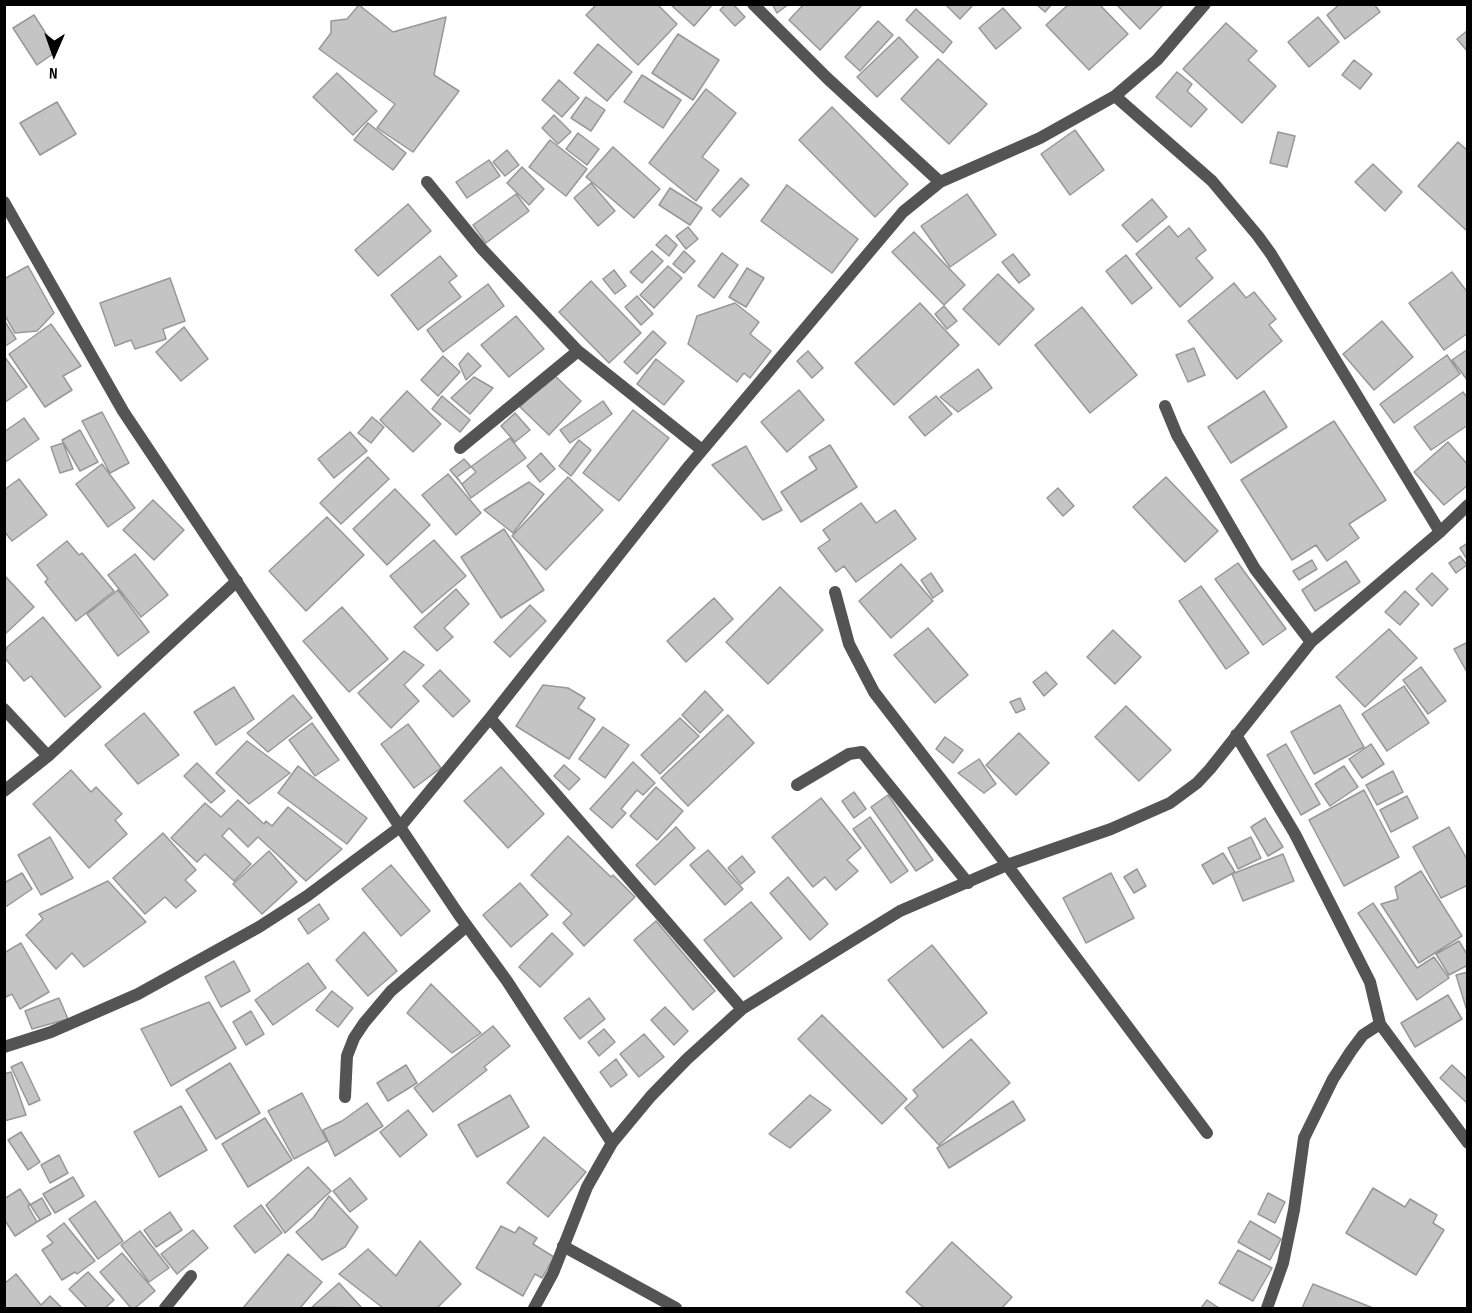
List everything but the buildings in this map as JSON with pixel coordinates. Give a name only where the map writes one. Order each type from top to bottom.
[{"type":"street","points":[[753,4],[826,78],[940,182]]},
{"type":"street","points":[[4,1047],[51,1032],[138,994],[259,927],[307,896],[400,827],[490,718],[702,450],[903,212],[940,182],[1040,138],[1115,96],[1157,60],[1205,4]]},
{"type":"street","points":[[1115,96],[1212,181],[1258,236],[1440,532]]},
{"type":"street","points":[[428,182],[482,249],[578,351],[702,450]]},
{"type":"street","points":[[4,202],[123,411],[466,926],[507,981],[612,1143]]},
{"type":"street","points":[[460,448],[578,351]]},
{"type":"street","points":[[1165,406],[1177,435],[1254,569],[1311,642]]},
{"type":"street","points":[[534,1308],[553,1273],[587,1187],[612,1143],[658,1088],[742,1009],[900,911],[1007,865],[1111,829],[1170,803],[1197,783],[1311,642],[1440,532],[1467,505]]},
{"type":"street","points":[[4,791],[48,756],[237,581]]},
{"type":"street","points":[[835,592],[849,644],[874,692],[1007,865],[1207,1133]]},
{"type":"street","points":[[4,709],[48,756]]},
{"type":"street","points":[[490,718],[742,1009]]},
{"type":"street","points":[[1236,735],[1295,834],[1370,982],[1380,1024],[1467,1143]]},
{"type":"street","points":[[797,785],[849,754],[862,752],[968,883]]},
{"type":"street","points":[[345,1096],[347,1056],[354,1038],[364,1023],[391,991],[466,926]]},
{"type":"street","points":[[1268,1308],[1283,1263],[1304,1138],[1333,1079],[1351,1051],[1363,1035],[1380,1024]]},
{"type":"street","points":[[563,1246],[676,1308]]},
{"type":"street","points":[[165,1308],[191,1276]]}]
